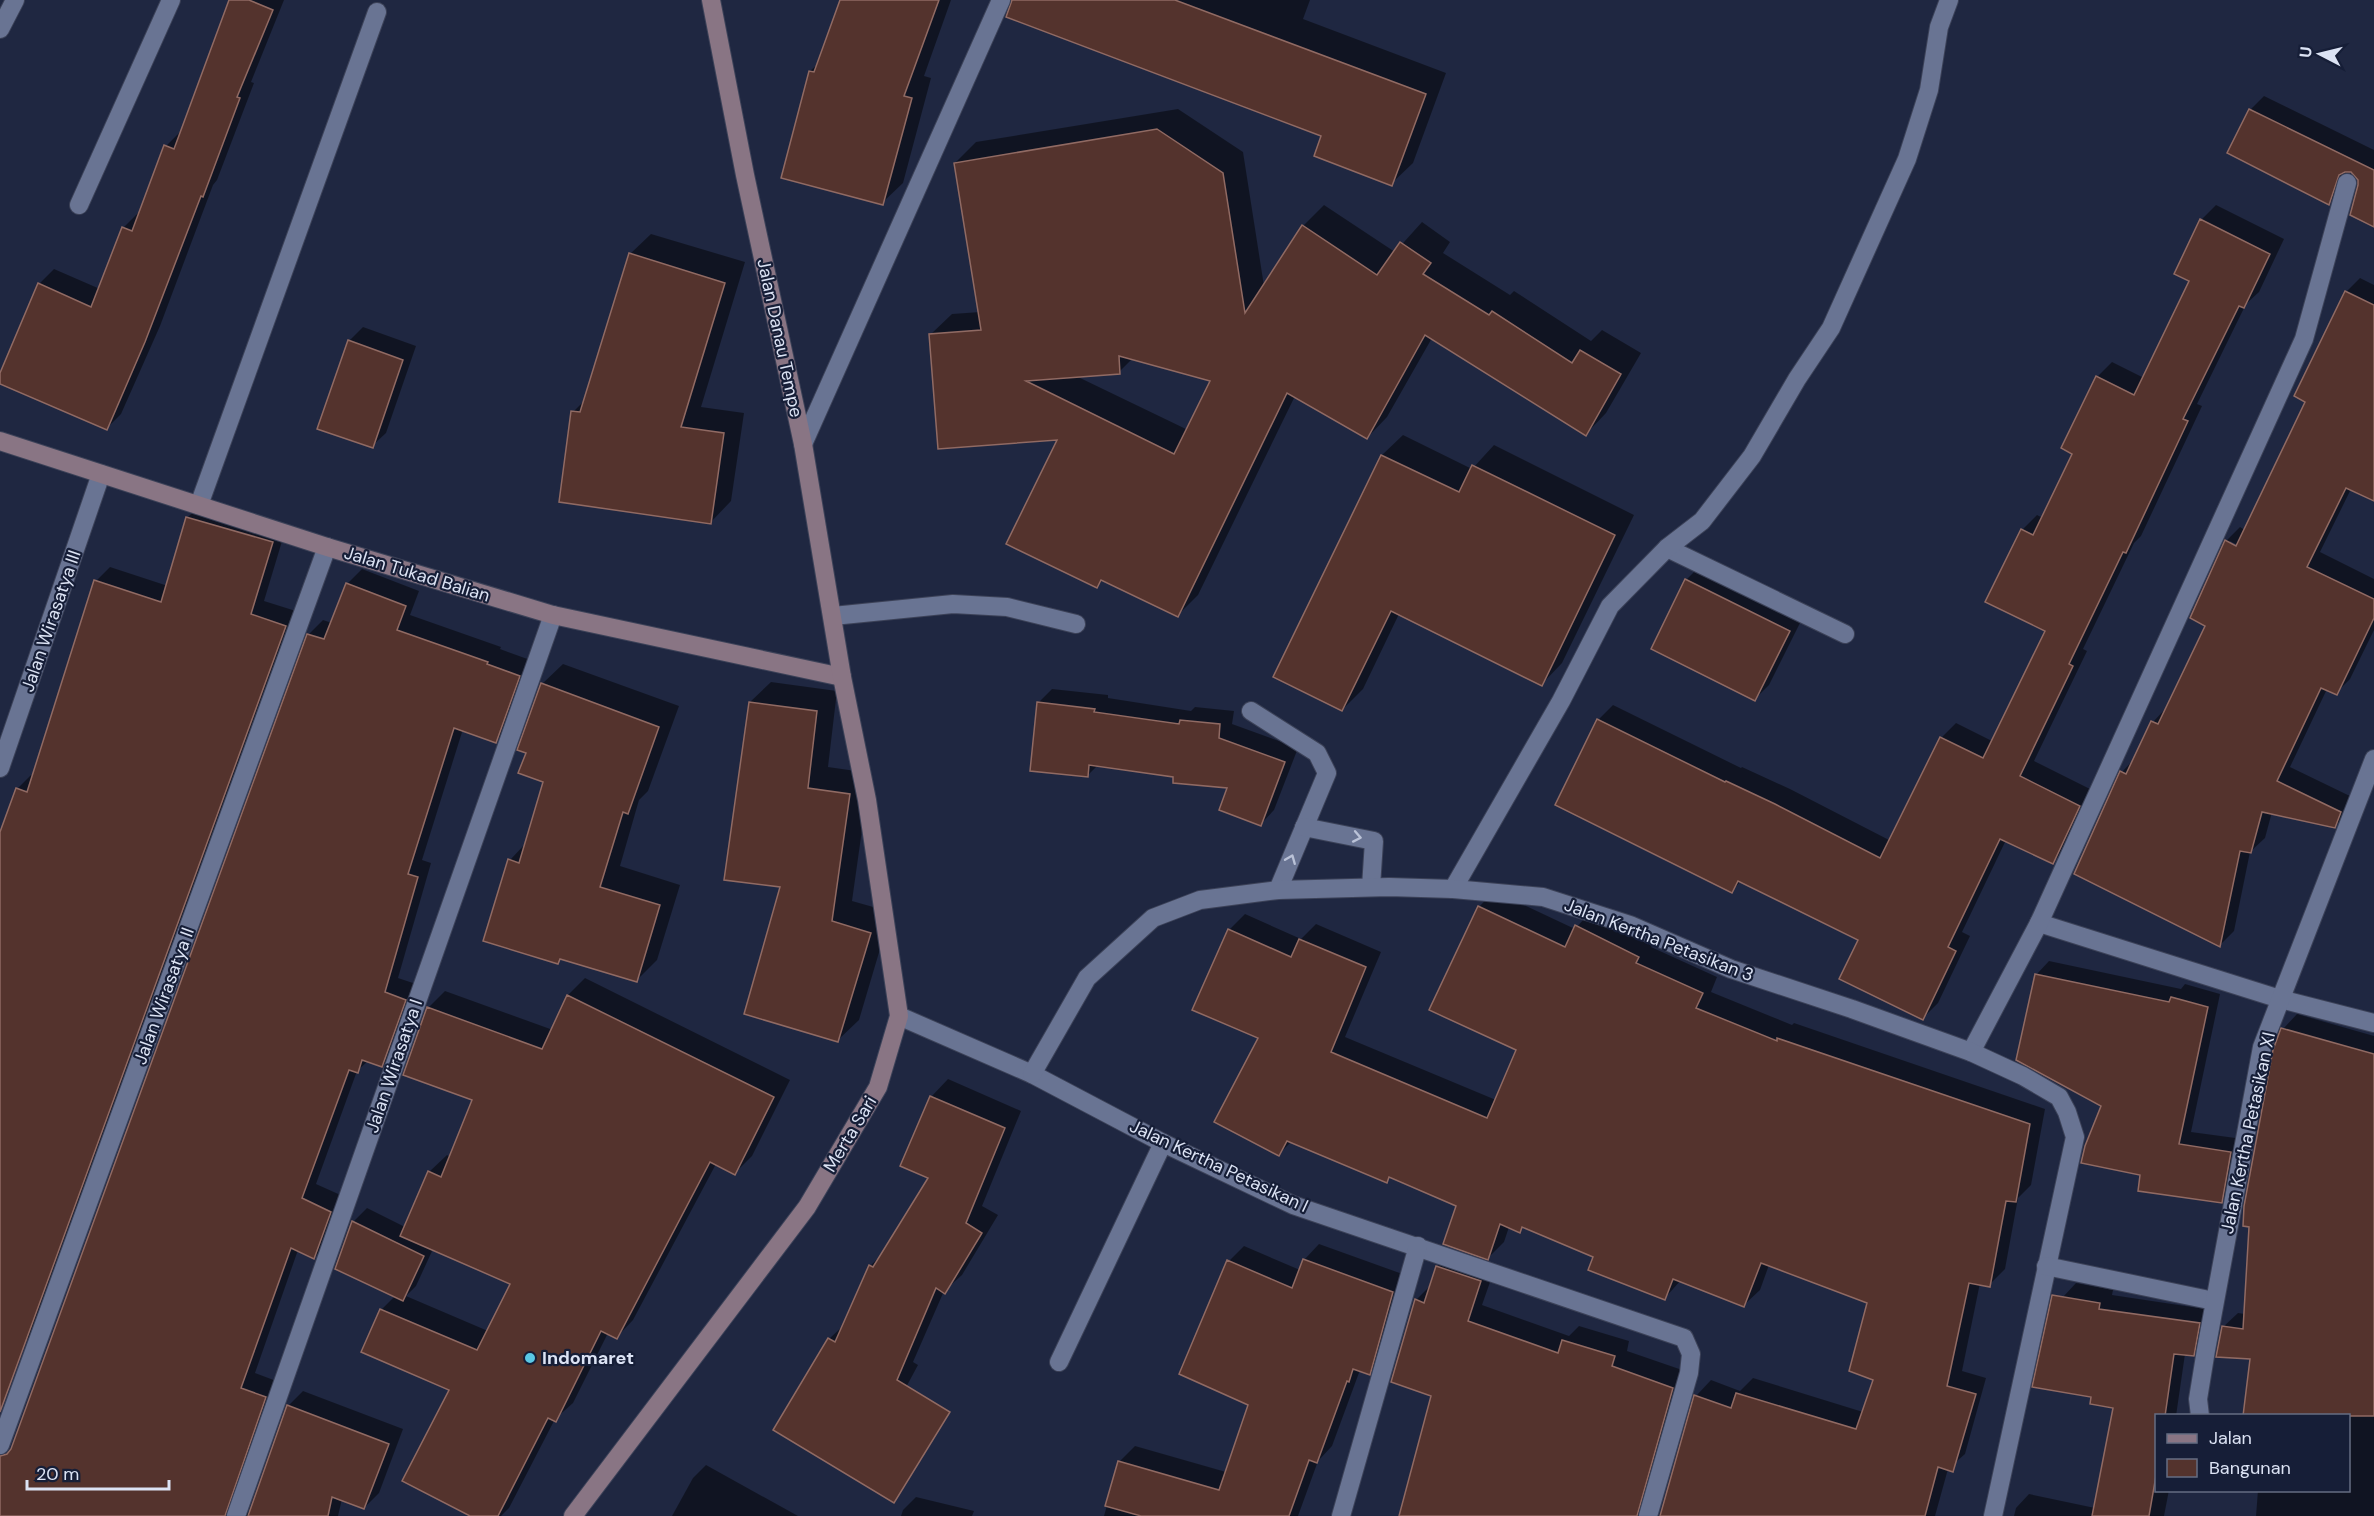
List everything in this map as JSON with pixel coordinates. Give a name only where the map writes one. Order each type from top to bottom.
[{"type":"street","points":[[0,29],[15,0]]},
{"type":"street","points":[[79,205],[171,0]]},
{"type":"street","name":"Jalan Danau Tempe","points":[[711,0],[745,175],[803,444],[842,677]]},
{"type":"street","points":[[803,444],[1001,0]]},
{"type":"street","points":[[1453,889],[1562,700],[1610,606],[1667,548],[1702,521],[1752,456],[1797,379],[1831,328],[1907,159],[1929,90],[1939,27],[1949,0]]},
{"type":"street","points":[[199,505],[377,12]]},
{"type":"street","points":[[1971,1052],[2039,923],[2304,339],[2347,183]]},
{"type":"street","name":"Jalan Tukad Balian","points":[[0,441],[327,547],[553,615],[842,677]]},
{"type":"street","name":"Jalan Wirasatya III","points":[[0,768],[101,474]]},
{"type":"street","name":"Jalan Wirasatya II","points":[[0,1445],[327,547]]},
{"type":"street","points":[[1667,548],[1845,634]]},
{"type":"street","points":[[833,616],[953,604],[1007,607],[1076,624]]},
{"type":"street","name":"Jalan Wirasatya I","points":[[236,1516],[553,615]]},
{"type":"street","name":"Merta Sari","points":[[573,1516],[807,1207],[878,1087],[899,1016],[867,800],[842,677]]},
{"type":"street","points":[[1251,711],[1317,753],[1327,773],[1278,890]]},
{"type":"street","name":"Jalan Kertha Petasikan XI","points":[[2200,1414],[2198,1399],[2214,1302],[2262,1047],[2374,759]]},
{"type":"street","points":[[1304,827],[1374,841],[1371,888]]},
{"type":"street","name":"Jalan Kertha Petasikan 3","points":[[1032,1074],[1087,978],[1153,918],[1200,900],[1278,890],[1371,888],[1453,889],[1543,897],[1630,925],[1731,969],[1971,1052],[2059,1096],[2075,1137],[2046,1266]]},
{"type":"street","points":[[2039,923],[2280,999],[2374,1023]]},
{"type":"street","name":"Jalan Kertha Petasikan I","points":[[899,1016],[1032,1074],[1163,1143],[1293,1205],[1684,1338],[1691,1354],[1689,1373],[1648,1516]]},
{"type":"street","points":[[1059,1362],[1163,1143]]},
{"type":"street","points":[[1341,1516],[1418,1246]]},
{"type":"street","points":[[1993,1516],[2046,1266],[2214,1302]]},
{"type":"building","points":[[229,0],[249,0],[273,10],[237,97],[240,98],[203,197],[201,196],[145,342],[107,430],[0,384],[0,373],[38,283],[91,307],[122,227],[132,231],[164,145],[174,149]]},
{"type":"building","points":[[840,0],[939,0],[904,96],[912,98],[883,205],[781,178],[809,71],[814,72]]},
{"type":"building","points":[[1012,0],[1175,0],[1426,94],[1392,186],[1314,156],[1321,136],[1006,17]]},
{"type":"building","points":[[2249,109],[2374,170],[2374,227],[2350,215],[2358,185],[2358,180],[2351,172],[2339,175],[2329,205],[2227,153]]},
{"type":"building","points":[[1157,129],[1223,173],[1245,313],[1302,225],[1377,275],[1400,242],[1431,263],[1423,274],[1489,315],[1492,311],[1572,363],[1580,350],[1621,374],[1586,436],[1425,335],[1367,439],[1287,393],[1178,617],[1101,580],[1097,588],[1006,544],[1057,440],[938,449],[929,334],[981,330],[954,163]],"holes":[[[1119,356],[1210,381],[1174,454],[1026,381],[1120,374]]]},
{"type":"building","points":[[2200,219],[2270,254],[2244,308],[2239,306],[2183,419],[2188,421],[2126,553],[2123,552],[2069,664],[2073,666],[2020,776],[2080,806],[2053,864],[2000,839],[1948,947],[1956,951],[1923,1020],[1839,979],[1858,940],[1738,881],[1732,893],[1555,805],[1597,719],[1775,804],[1880,858],[1940,737],[1983,758],[2045,631],[1985,602],[2021,529],[2033,535],[2072,454],[2061,448],[2096,376],[2134,395],[2189,281],[2174,274]]},
{"type":"building","points":[[629,253],[725,283],[681,427],[724,433],[711,524],[559,502],[571,411],[580,412]]},
{"type":"building","points":[[2345,291],[2374,305],[2374,501],[2346,488],[2307,567],[2374,599],[2374,618],[2337,695],[2321,688],[2277,781],[2341,812],[2335,828],[2262,812],[2251,853],[2240,851],[2220,947],[2074,874],[2120,771],[2126,774],[2151,721],[2158,724],[2205,626],[2190,618],[2225,540],[2236,546],[2305,402],[2294,396]]},
{"type":"building","points":[[348,340],[403,360],[373,448],[317,429]]},
{"type":"building","points":[[1381,455],[1459,492],[1472,465],[1615,535],[1542,686],[1391,611],[1342,711],[1273,677]]},
{"type":"building","points":[[186,517],[273,542],[251,614],[286,626],[0,1412],[0,832],[16,788],[27,792],[94,580],[161,602]]},
{"type":"building","points":[[1685,579],[1790,631],[1755,701],[1651,649]]},
{"type":"building","points":[[346,583],[406,606],[397,630],[488,662],[487,664],[520,676],[496,743],[454,728],[408,874],[418,877],[385,992],[406,1000],[382,1067],[362,1060],[358,1073],[349,1070],[302,1198],[331,1212],[314,1259],[291,1248],[241,1388],[266,1397],[225,1516],[0,1516],[0,1456],[7,1454],[11,1449],[307,634],[324,639]]},
{"type":"building","points":[[541,683],[659,727],[628,814],[623,812],[600,887],[660,905],[637,982],[560,959],[558,964],[483,941],[508,859],[519,863],[543,782],[518,773],[526,753],[517,750]]},
{"type":"building","points":[[749,702],[817,711],[808,788],[850,794],[832,921],[871,933],[838,1042],[744,1014],[780,887],[724,880]]},
{"type":"building","points":[[1037,702],[1095,709],[1094,712],[1179,724],[1180,720],[1220,724],[1219,738],[1285,762],[1261,826],[1219,810],[1227,788],[1173,783],[1173,777],[1089,765],[1088,777],[1030,771]]},
{"type":"building","points":[[1478,906],[1565,947],[1575,925],[1639,957],[1636,963],[1703,993],[1696,1008],[1777,1041],[1777,1038],[2030,1124],[2016,1202],[2006,1201],[1990,1287],[1969,1283],[1947,1386],[1976,1394],[1953,1472],[1938,1467],[1925,1516],[1660,1516],[1694,1395],[1731,1408],[1736,1393],[1856,1429],[1873,1380],[1849,1371],[1867,1303],[1761,1263],[1744,1307],[1673,1279],[1665,1300],[1588,1270],[1593,1257],[1522,1227],[1520,1233],[1500,1224],[1488,1260],[1443,1244],[1456,1206],[1389,1177],[1387,1183],[1287,1141],[1279,1156],[1214,1122],[1258,1038],[1192,1010],[1228,929],[1291,957],[1299,939],[1366,967],[1331,1052],[1487,1118],[1516,1050],[1429,1010]]},
{"type":"building","points":[[2035,974],[2169,1002],[2171,997],[2208,1007],[2179,1144],[2231,1152],[2222,1203],[2138,1191],[2140,1175],[2081,1163],[2085,1146],[2101,1106],[2016,1060]]},
{"type":"building","points":[[567,995],[774,1097],[735,1175],[710,1162],[617,1339],[601,1331],[556,1422],[548,1418],[498,1516],[470,1516],[402,1481],[449,1390],[361,1352],[380,1309],[477,1350],[510,1284],[400,1236],[428,1171],[441,1177],[472,1100],[403,1075],[427,1007],[542,1049]]},
{"type":"building","points":[[2281,1028],[2374,1054],[2374,1416],[2243,1414],[2250,1359],[2216,1357],[2222,1326],[2243,1329],[2249,1227],[2243,1226],[2244,1206],[2273,1050]]},
{"type":"building","points":[[930,1096],[1005,1128],[966,1223],[982,1233],[945,1294],[936,1288],[897,1380],[950,1412],[894,1503],[773,1430],[828,1338],[835,1342],[869,1265],[873,1267],[928,1178],[900,1166]]},
{"type":"building","points":[[352,1221],[424,1256],[403,1301],[335,1269]]},
{"type":"building","points":[[1303,1259],[1393,1292],[1370,1375],[1353,1369],[1317,1463],[1309,1460],[1289,1516],[1141,1516],[1105,1506],[1118,1461],[1219,1490],[1248,1405],[1179,1374],[1227,1260],[1292,1288]]},
{"type":"building","points":[[1436,1266],[1481,1281],[1468,1321],[1558,1353],[1562,1340],[1615,1356],[1612,1366],[1673,1388],[1637,1516],[1399,1516],[1431,1396],[1391,1382],[1415,1299],[1424,1303]]},
{"type":"building","points":[[2052,1295],[2100,1303],[2099,1309],[2200,1323],[2194,1356],[2174,1354],[2165,1414],[2155,1414],[2155,1482],[2149,1516],[2092,1516],[2113,1408],[2090,1404],[2091,1397],[2032,1387]]},
{"type":"building","points":[[287,1405],[389,1444],[364,1509],[332,1497],[328,1516],[248,1516]]},
{"type":"place","name":"Indomaret","points":[[530,1358]]}]
